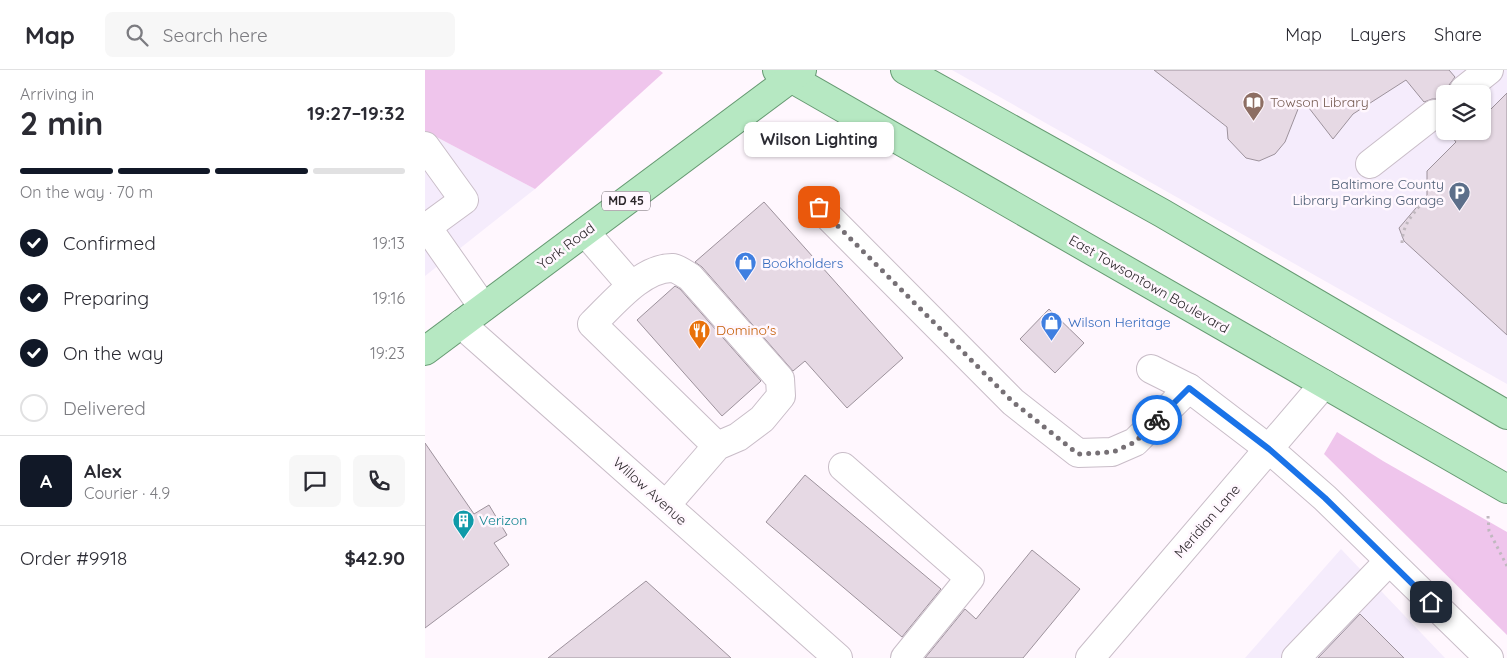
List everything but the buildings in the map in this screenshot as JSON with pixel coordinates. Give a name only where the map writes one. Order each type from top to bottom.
[{"type":"main road","points":[[905,70],[1162,213],[1507,416]]},
{"type":"main road","name":"York Road","points":[[425,351],[585,232],[790,73]]},
{"type":"main road","name":"East Towsontown Boulevard","points":[[790,73],[1507,489]]},
{"type":"street","points":[[1470,85],[1489,70]]},
{"type":"street","points":[[1369,164],[1434,114]]},
{"type":"street","points":[[425,146],[464,200],[426,228],[483,307]]},
{"type":"street","points":[[819,207],[1013,402],[1078,454],[1113,452],[1135,442],[1189,388]]},
{"type":"street","points":[[585,232],[631,285]]},
{"type":"street","points":[[666,505],[717,446],[737,437],[762,419],[781,396],[780,379],[690,277],[674,268],[656,272],[631,285],[592,324],[717,446]]},
{"type":"street","name":"Willow Avenue","points":[[461,324],[838,658]]},
{"type":"street","points":[[1151,369],[1189,388],[1269,449],[1325,498],[1489,658]]},
{"type":"street","name":"Meridian Lane","points":[[1090,658],[1324,384]]},
{"type":"street","points":[[843,467],[970,578],[905,658]]},
{"type":"street","points":[[1296,658],[1389,561]]},
{"type":"path","points":[[1402,243],[1406,224],[1421,204]]},
{"type":"path","points":[[1488,508],[1489,531],[1507,566]]},
{"type":"shaded area","points":[[425,70],[659,70],[663,73],[535,189],[425,131]]},
{"type":"shaded area","points":[[952,70],[1507,70],[1507,384]]},
{"type":"shaded area","points":[[425,131],[535,189],[425,276]]},
{"type":"shaded area","points":[[1337,432],[1383,461],[1507,532],[1507,635],[1324,454]]},
{"type":"shaded area","points":[[1341,549],[1445,658],[1245,658]]},
{"type":"way so far","points":[[819,207],[1013,402],[1078,454],[1113,452],[1135,442],[1157,420]]},
{"type":"place","name":"Towson Library","points":[[1254,121]]},
{"type":"place","name":"Wilson Lighting","points":[[819,207]]},
{"type":"place","name":"Baltimore County Library Parking Garage","points":[[1460,211]]},
{"type":"place","name":"Bookholders","points":[[746,282]]},
{"type":"place","name":"Wilson Heritage","points":[[1052,341]]},
{"type":"place","name":"Domino's","points":[[700,349]]},
{"type":"place","name":"Verizon","points":[[463,539]]},
{"type":"route","points":[[1157,420],[1189,388],[1269,449],[1325,498],[1431,602]]}]
